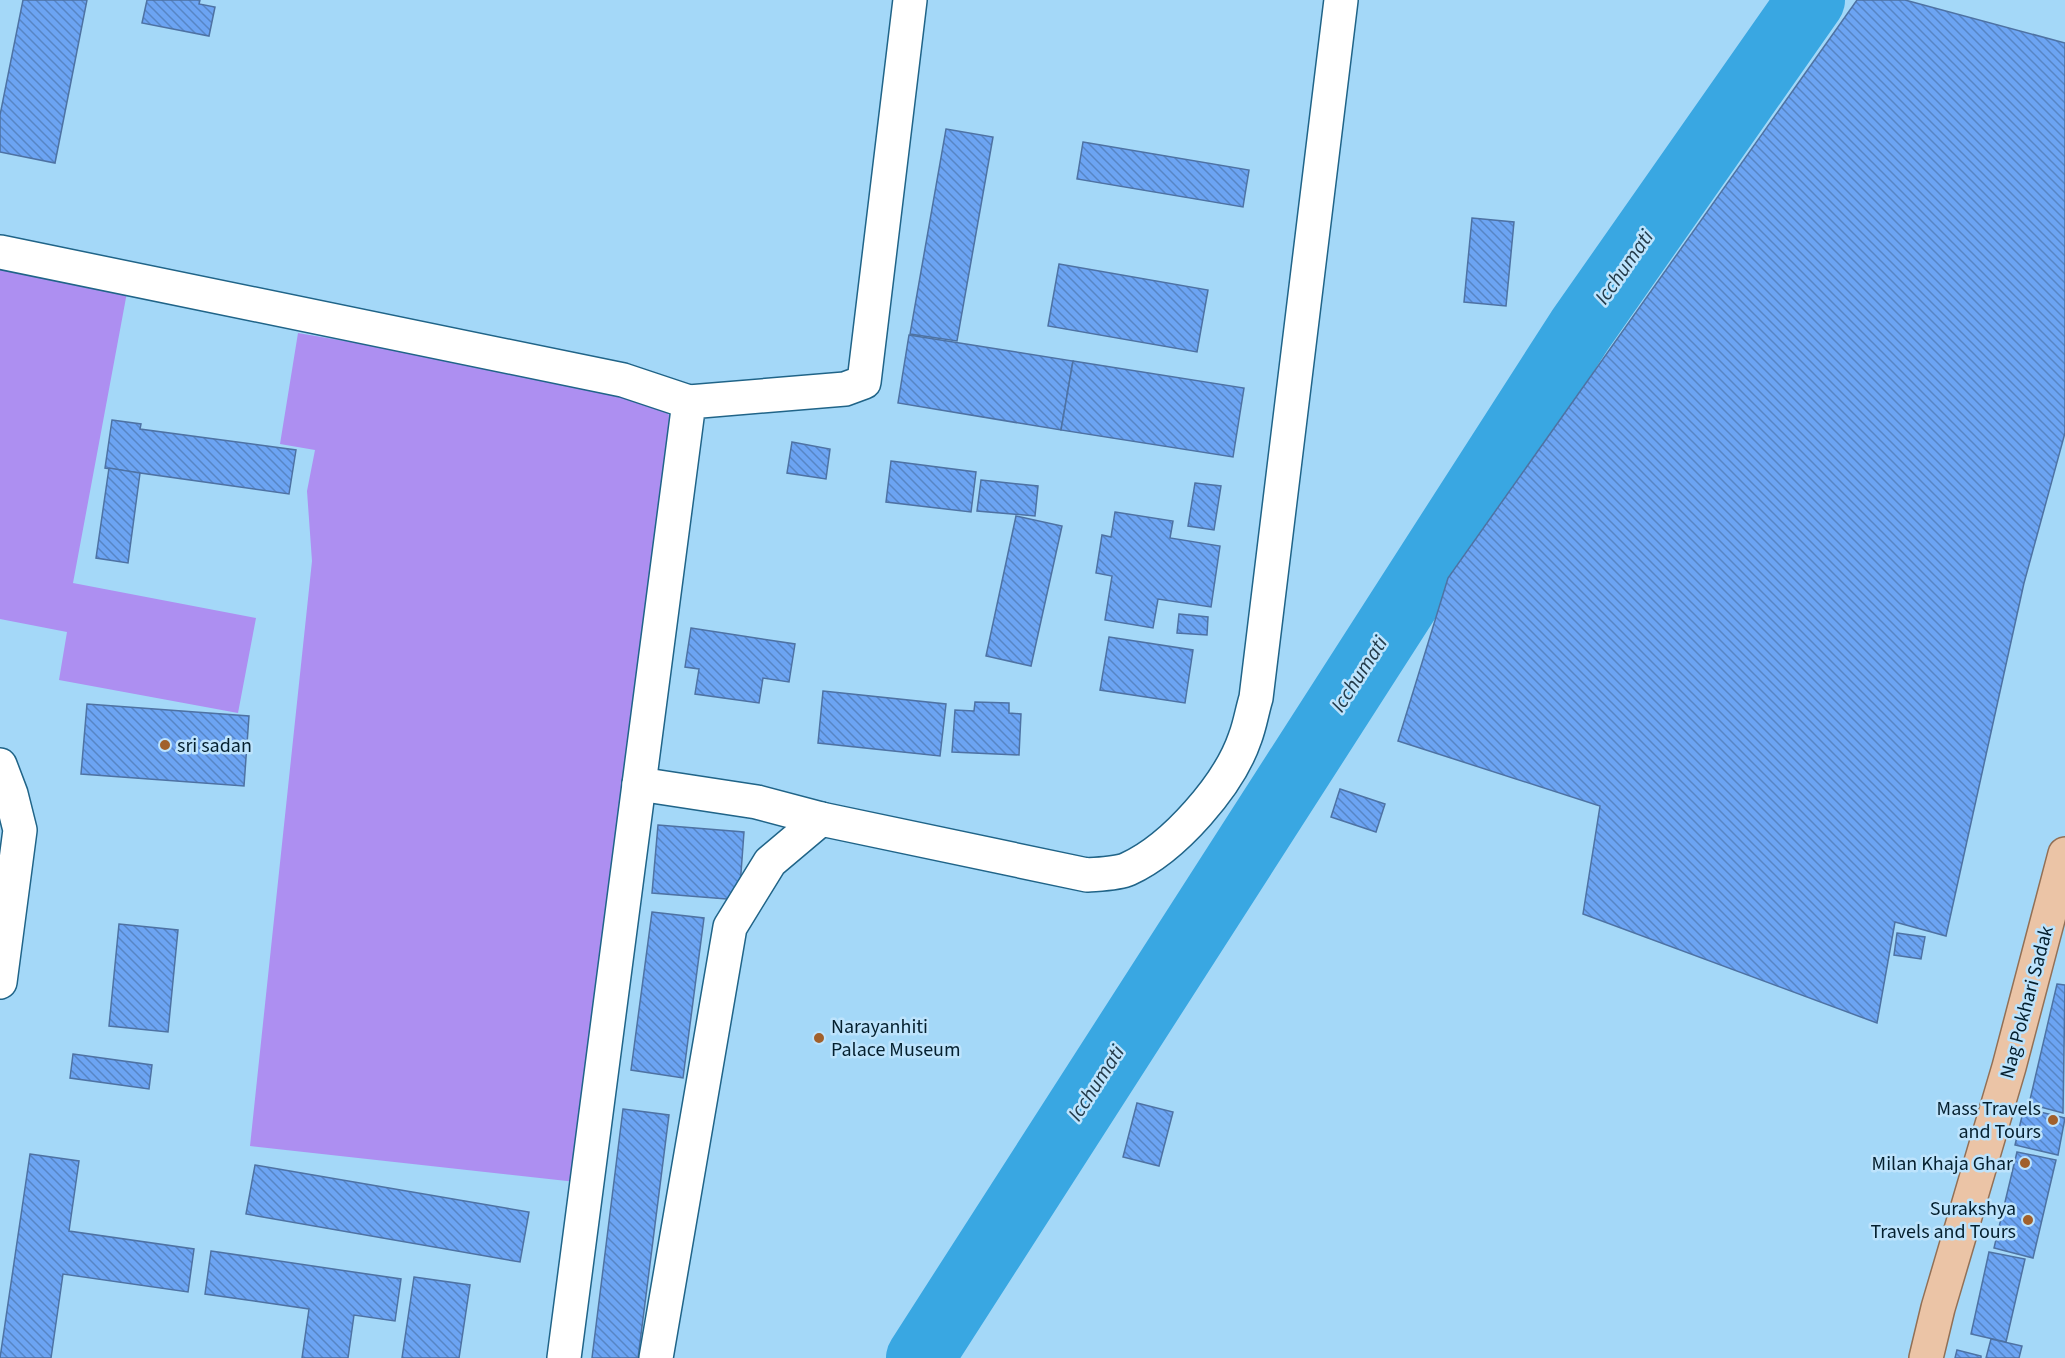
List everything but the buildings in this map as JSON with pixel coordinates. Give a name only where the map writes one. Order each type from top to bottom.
[{"type":"main road","name":"Nag Pokhari Sadak","points":[[1926,1358],[1938,1308],[2009,1067],[2065,854]]},
{"type":"lane","points":[[0,252],[623,380],[689,402],[845,389],[864,382],[910,0]]},
{"type":"lane","points":[[639,784],[757,802],[821,819],[1087,875],[1126,870],[1154,853],[1184,827],[1223,781],[1245,739],[1256,698],[1341,0]]},
{"type":"lane","points":[[564,1358],[689,402]]},
{"type":"lane","points":[[0,765],[11,794],[20,830],[0,982]]},
{"type":"lane","points":[[656,1358],[730,927],[770,862],[821,819]]},
{"type":"shaded area","points":[[0,263],[128,287],[73,583],[256,618],[238,713],[59,680],[67,632],[0,619]]},
{"type":"shaded area","points":[[298,333],[649,393],[677,424],[585,1183],[250,1146],[312,561],[307,491],[315,450],[280,444]]},
{"type":"waterway","name":"Icchumati","points":[[920,1358],[1580,330],[1811,0]]},
{"type":"place","name":"sri sadan","points":[[165,745]]},
{"type":"place","name":"Narayanhiti Palace Museum","points":[[819,1038]]},
{"type":"place","name":"Mass Travels and Tours","points":[[2053,1120]]},
{"type":"place","name":"Milan Khaja Ghar","points":[[2025,1163]]},
{"type":"place","name":"Surakshya Travels and Tours","points":[[2028,1220]]}]
